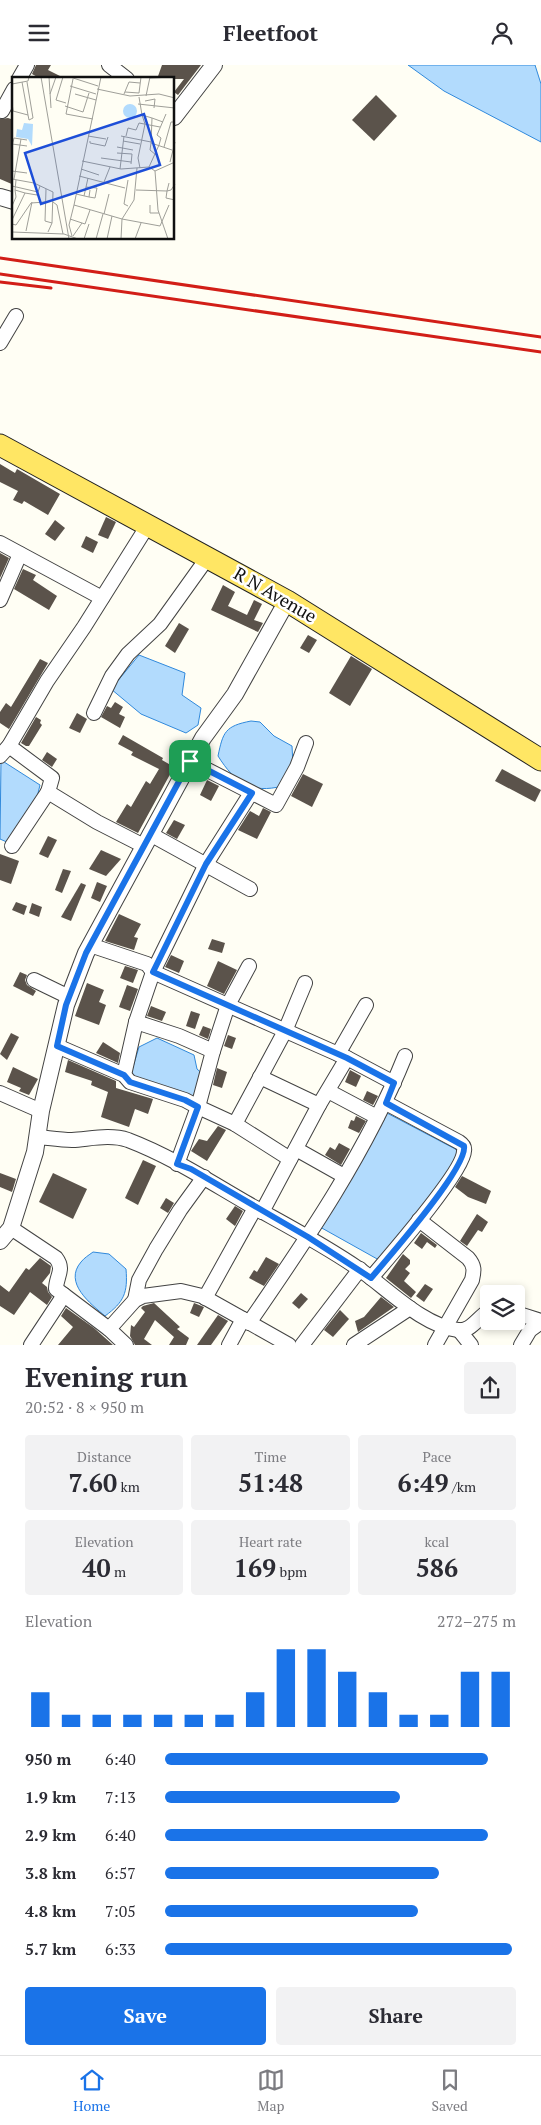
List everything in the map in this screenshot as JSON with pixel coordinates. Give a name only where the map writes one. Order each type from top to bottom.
[{"type":"main road","name":"R N Avenue","points":[[0,445],[287,601],[541,760]]},
{"type":"street","points":[[21,77],[27,65]]},
{"type":"street","points":[[175,114],[214,65]]},
{"type":"street","points":[[5,112],[12,94]]},
{"type":"street","points":[[0,343],[16,316]]},
{"type":"street","points":[[12,846],[48,792],[52,777],[5,751],[47,681],[148,525]]},
{"type":"street","points":[[0,543],[102,598]]},
{"type":"street","points":[[0,601],[20,554]]},
{"type":"street","points":[[94,713],[112,676],[128,654],[160,624],[208,557]]},
{"type":"street","points":[[0,1241],[12,1227],[35,1152],[41,1111],[70,997],[90,945],[203,738],[235,694],[287,601]]},
{"type":"street","points":[[190,761],[276,805],[306,743]]},
{"type":"street","points":[[48,792],[97,822],[206,864],[250,889]]},
{"type":"street","points":[[124,1075],[136,1022],[153,972],[206,864],[252,793]]},
{"type":"street","points":[[90,945],[147,964],[153,972],[343,1056],[394,1083]]},
{"type":"street","points":[[177,1164],[198,1107],[228,1005],[249,966]]},
{"type":"street","points":[[34,980],[70,997]]},
{"type":"street","points":[[235,1124],[285,1031],[305,983]]},
{"type":"street","points":[[205,1298],[293,1154],[328,1091],[366,1005]]},
{"type":"street","points":[[136,1022],[179,1036],[213,1051]]},
{"type":"street","points":[[57,1046],[124,1075],[130,1082],[185,1100],[293,1154],[344,1176]]},
{"type":"street","points":[[229,1345],[308,1237],[386,1103],[406,1056]]},
{"type":"street","points":[[260,1077],[319,1105]]},
{"type":"street","points":[[328,1091],[378,1117]]},
{"type":"street","points":[[0,1093],[41,1111]]},
{"type":"street","points":[[371,1278],[419,1220],[459,1163],[463,1156],[464,1146],[386,1103]]},
{"type":"street","points":[[38,1137],[70,1140],[107,1137],[125,1139],[204,1177],[308,1237],[360,1269],[410,1309],[444,1327],[459,1331],[466,1330],[480,1318]]},
{"type":"street","points":[[135,1300],[139,1280],[156,1249],[180,1210],[204,1177]]},
{"type":"street","points":[[419,1220],[458,1249],[473,1263],[474,1270],[472,1280],[435,1345]]},
{"type":"street","points":[[12,1227],[56,1258],[61,1270],[56,1289],[109,1329],[126,1345]]},
{"type":"street","points":[[302,1345],[360,1269]]},
{"type":"street","points":[[109,1329],[135,1300],[181,1291],[205,1298],[289,1345]]},
{"type":"street","points":[[31,1345],[64,1295]]},
{"type":"street","points":[[354,1345],[410,1309]]},
{"type":"street","points":[[525,1316],[541,1321]]},
{"type":"street","points":[[521,1345],[530,1330],[541,1321]]},
{"type":"street","points":[[459,1331],[471,1345]]},
{"type":"water","points":[[408,65],[535,65],[541,84],[541,142],[444,91]]},
{"type":"water","points":[[139,655],[185,673],[182,695],[201,708],[198,725],[186,733],[141,714],[111,689]]},
{"type":"water","points":[[251,721],[260,722],[274,736],[292,746],[293,765],[283,786],[262,788],[245,784],[231,773],[218,756],[227,731],[236,725]]},
{"type":"water","points":[[1,760],[40,785],[31,822],[9,843],[0,839]]},
{"type":"water","points":[[157,1038],[194,1055],[197,1069],[206,1077],[198,1104],[130,1077],[139,1047]]},
{"type":"water","points":[[385,1112],[461,1152],[423,1208],[379,1260],[320,1227],[352,1178]]},
{"type":"water","points":[[93,1252],[109,1254],[126,1269],[126,1285],[121,1301],[105,1316],[81,1292],[75,1278],[76,1270],[81,1262]]},
{"type":"building","points":[[36,65],[51,65],[48,70],[62,77],[37,77],[32,74]]},
{"type":"building","points":[[162,65],[201,65],[178,95],[175,91],[184,79],[158,77]]},
{"type":"building","points":[[376,95],[397,116],[374,141],[352,120]]},
{"type":"building","points":[[0,119],[12,119],[12,184],[0,179]]},
{"type":"building","points":[[0,464],[15,473],[17,469],[60,494],[48,515],[24,501],[22,504],[13,500],[18,491],[0,482]]},
{"type":"building","points":[[106,517],[116,522],[108,539],[98,535]]},
{"type":"building","points":[[55,520],[65,528],[55,541],[45,534]]},
{"type":"building","points":[[86,536],[98,542],[93,553],[81,547]]},
{"type":"building","points":[[0,553],[9,558],[0,578]]},
{"type":"building","points":[[23,569],[36,575],[33,580],[57,596],[49,610],[14,589]]},
{"type":"building","points":[[223,585],[235,592],[228,606],[247,615],[254,600],[262,604],[254,620],[263,623],[258,632],[211,610]]},
{"type":"building","points":[[179,623],[189,629],[175,653],[165,646]]},
{"type":"building","points":[[308,635],[317,640],[309,653],[300,648]]},
{"type":"building","points":[[351,656],[372,669],[350,706],[329,693]]},
{"type":"building","points":[[40,659],[48,663],[9,729],[0,723],[0,712],[6,703],[11,707]]},
{"type":"building","points":[[115,702],[123,707],[119,714],[125,717],[120,728],[101,717],[107,706],[111,708]]},
{"type":"building","points":[[77,713],[87,719],[80,733],[69,728]]},
{"type":"building","points":[[36,717],[41,720],[40,723],[42,725],[29,746],[26,746],[21,743]]},
{"type":"building","points":[[123,735],[163,758],[162,760],[174,767],[138,833],[116,822],[127,804],[131,807],[146,781],[150,784],[159,769],[131,755],[133,752],[118,744]]},
{"type":"building","points":[[47,752],[57,759],[52,767],[42,760]]},
{"type":"building","points":[[502,769],[541,790],[535,802],[495,781]]},
{"type":"building","points":[[303,774],[323,784],[312,807],[291,796]]},
{"type":"building","points":[[207,780],[219,786],[211,801],[200,795]]},
{"type":"building","points":[[263,808],[271,812],[257,839],[238,830],[250,811],[259,816]]},
{"type":"building","points":[[174,820],[185,825],[177,839],[166,833]]},
{"type":"building","points":[[48,836],[57,840],[48,858],[39,854]]},
{"type":"building","points":[[101,850],[121,859],[106,876],[89,869]]},
{"type":"building","points":[[0,854],[19,861],[11,884],[0,880]]},
{"type":"building","points":[[63,869],[71,871],[62,893],[55,890]]},
{"type":"building","points":[[97,882],[107,886],[100,902],[91,898]]},
{"type":"building","points":[[81,883],[86,885],[71,921],[61,917]]},
{"type":"building","points":[[16,902],[27,906],[24,915],[12,910]]},
{"type":"building","points":[[32,903],[42,907],[39,917],[29,913]]},
{"type":"building","points":[[119,914],[141,924],[134,937],[138,938],[134,950],[105,941]]},
{"type":"building","points":[[212,939],[225,943],[222,953],[208,949]]},
{"type":"building","points":[[171,955],[184,961],[179,973],[165,967]]},
{"type":"building","points":[[218,961],[237,970],[224,994],[207,986]]},
{"type":"building","points":[[125,966],[138,970],[133,983],[120,978]]},
{"type":"building","points":[[20,972],[27,975],[25,980],[27,985],[36,991],[33,996],[13,986]]},
{"type":"building","points":[[87,983],[104,990],[99,1002],[106,1005],[99,1025],[75,1016]]},
{"type":"building","points":[[127,985],[138,989],[130,1011],[119,1007]]},
{"type":"building","points":[[151,1006],[166,1012],[162,1021],[147,1016]]},
{"type":"building","points":[[191,1011],[200,1014],[195,1029],[186,1026]]},
{"type":"building","points":[[203,1026],[211,1029],[208,1039],[199,1035]]},
{"type":"building","points":[[11,1033],[19,1037],[7,1060],[0,1054]]},
{"type":"building","points":[[228,1035],[236,1038],[232,1049],[224,1046]]},
{"type":"building","points":[[103,1042],[120,1053],[118,1063],[96,1053]]},
{"type":"building","points":[[68,1060],[116,1081],[116,1088],[153,1099],[148,1114],[135,1109],[129,1127],[101,1117],[108,1092],[91,1085],[92,1081],[65,1072]]},
{"type":"building","points":[[13,1067],[38,1079],[29,1095],[19,1091],[21,1088],[7,1082]]},
{"type":"building","points":[[217,1068],[227,1072],[222,1088],[213,1085]]},
{"type":"building","points":[[350,1070],[361,1076],[356,1087],[345,1082]]},
{"type":"building","points":[[367,1091],[378,1096],[373,1105],[363,1100]]},
{"type":"building","points":[[356,1116],[366,1121],[359,1133],[348,1128],[351,1120],[354,1121]]},
{"type":"building","points":[[218,1126],[226,1130],[207,1161],[191,1151],[199,1139],[207,1141]]},
{"type":"building","points":[[339,1143],[350,1149],[341,1165],[325,1155],[330,1147],[335,1150]]},
{"type":"building","points":[[143,1160],[156,1166],[138,1205],[125,1198]]},
{"type":"building","points":[[0,1173],[16,1179],[12,1192],[0,1187]]},
{"type":"building","points":[[53,1173],[87,1189],[73,1219],[39,1202]]},
{"type":"building","points":[[462,1176],[491,1191],[486,1204],[468,1197],[455,1187]]},
{"type":"building","points":[[166,1198],[174,1203],[168,1213],[160,1208]]},
{"type":"building","points":[[235,1206],[243,1211],[235,1226],[226,1219]]},
{"type":"building","points":[[477,1214],[488,1222],[482,1232],[478,1230],[467,1246],[460,1241]]},
{"type":"building","points":[[421,1233],[437,1245],[435,1248],[427,1242],[422,1249],[414,1243]]},
{"type":"building","points":[[403,1254],[410,1260],[410,1264],[405,1269],[410,1273],[404,1281],[416,1292],[411,1298],[386,1278]]},
{"type":"building","points":[[266,1257],[279,1264],[264,1286],[249,1278],[254,1270],[257,1272]]},
{"type":"building","points":[[40,1258],[51,1266],[50,1273],[42,1283],[47,1287],[52,1297],[47,1305],[30,1292],[14,1315],[0,1306],[0,1285],[9,1292],[26,1268],[29,1270]]},
{"type":"building","points":[[425,1284],[433,1289],[424,1302],[416,1296]]},
{"type":"building","points":[[301,1293],[308,1299],[299,1309],[292,1303]]},
{"type":"building","points":[[381,1297],[394,1307],[358,1332],[355,1321],[364,1317]]},
{"type":"building","points":[[154,1303],[180,1327],[177,1329],[189,1338],[186,1345],[169,1345],[174,1337],[155,1320],[144,1339],[152,1345],[135,1345],[130,1336],[131,1325],[134,1327],[145,1312],[141,1308],[143,1306]]},
{"type":"building","points":[[194,1303],[204,1307],[199,1317],[190,1313]]},
{"type":"building","points":[[66,1308],[94,1328],[113,1345],[58,1345],[73,1327],[61,1316]]},
{"type":"building","points":[[340,1310],[349,1319],[333,1337],[324,1330]]},
{"type":"building","points":[[218,1315],[228,1321],[211,1345],[197,1345]]},
{"type":"railway","points":[[0,258],[541,337]]},
{"type":"railway","points":[[0,274],[541,352]]},
{"type":"railway","points":[[0,282],[51,288]]},
{"type":"route","points":[[190,761],[252,793],[206,864],[153,972],[347,1058],[394,1083],[386,1103],[464,1146],[463,1156],[435,1200],[371,1278],[360,1269],[308,1237],[243,1201],[191,1169],[177,1164],[198,1107],[185,1100],[130,1082],[124,1075],[57,1046],[66,1005],[86,953],[190,761]]}]
